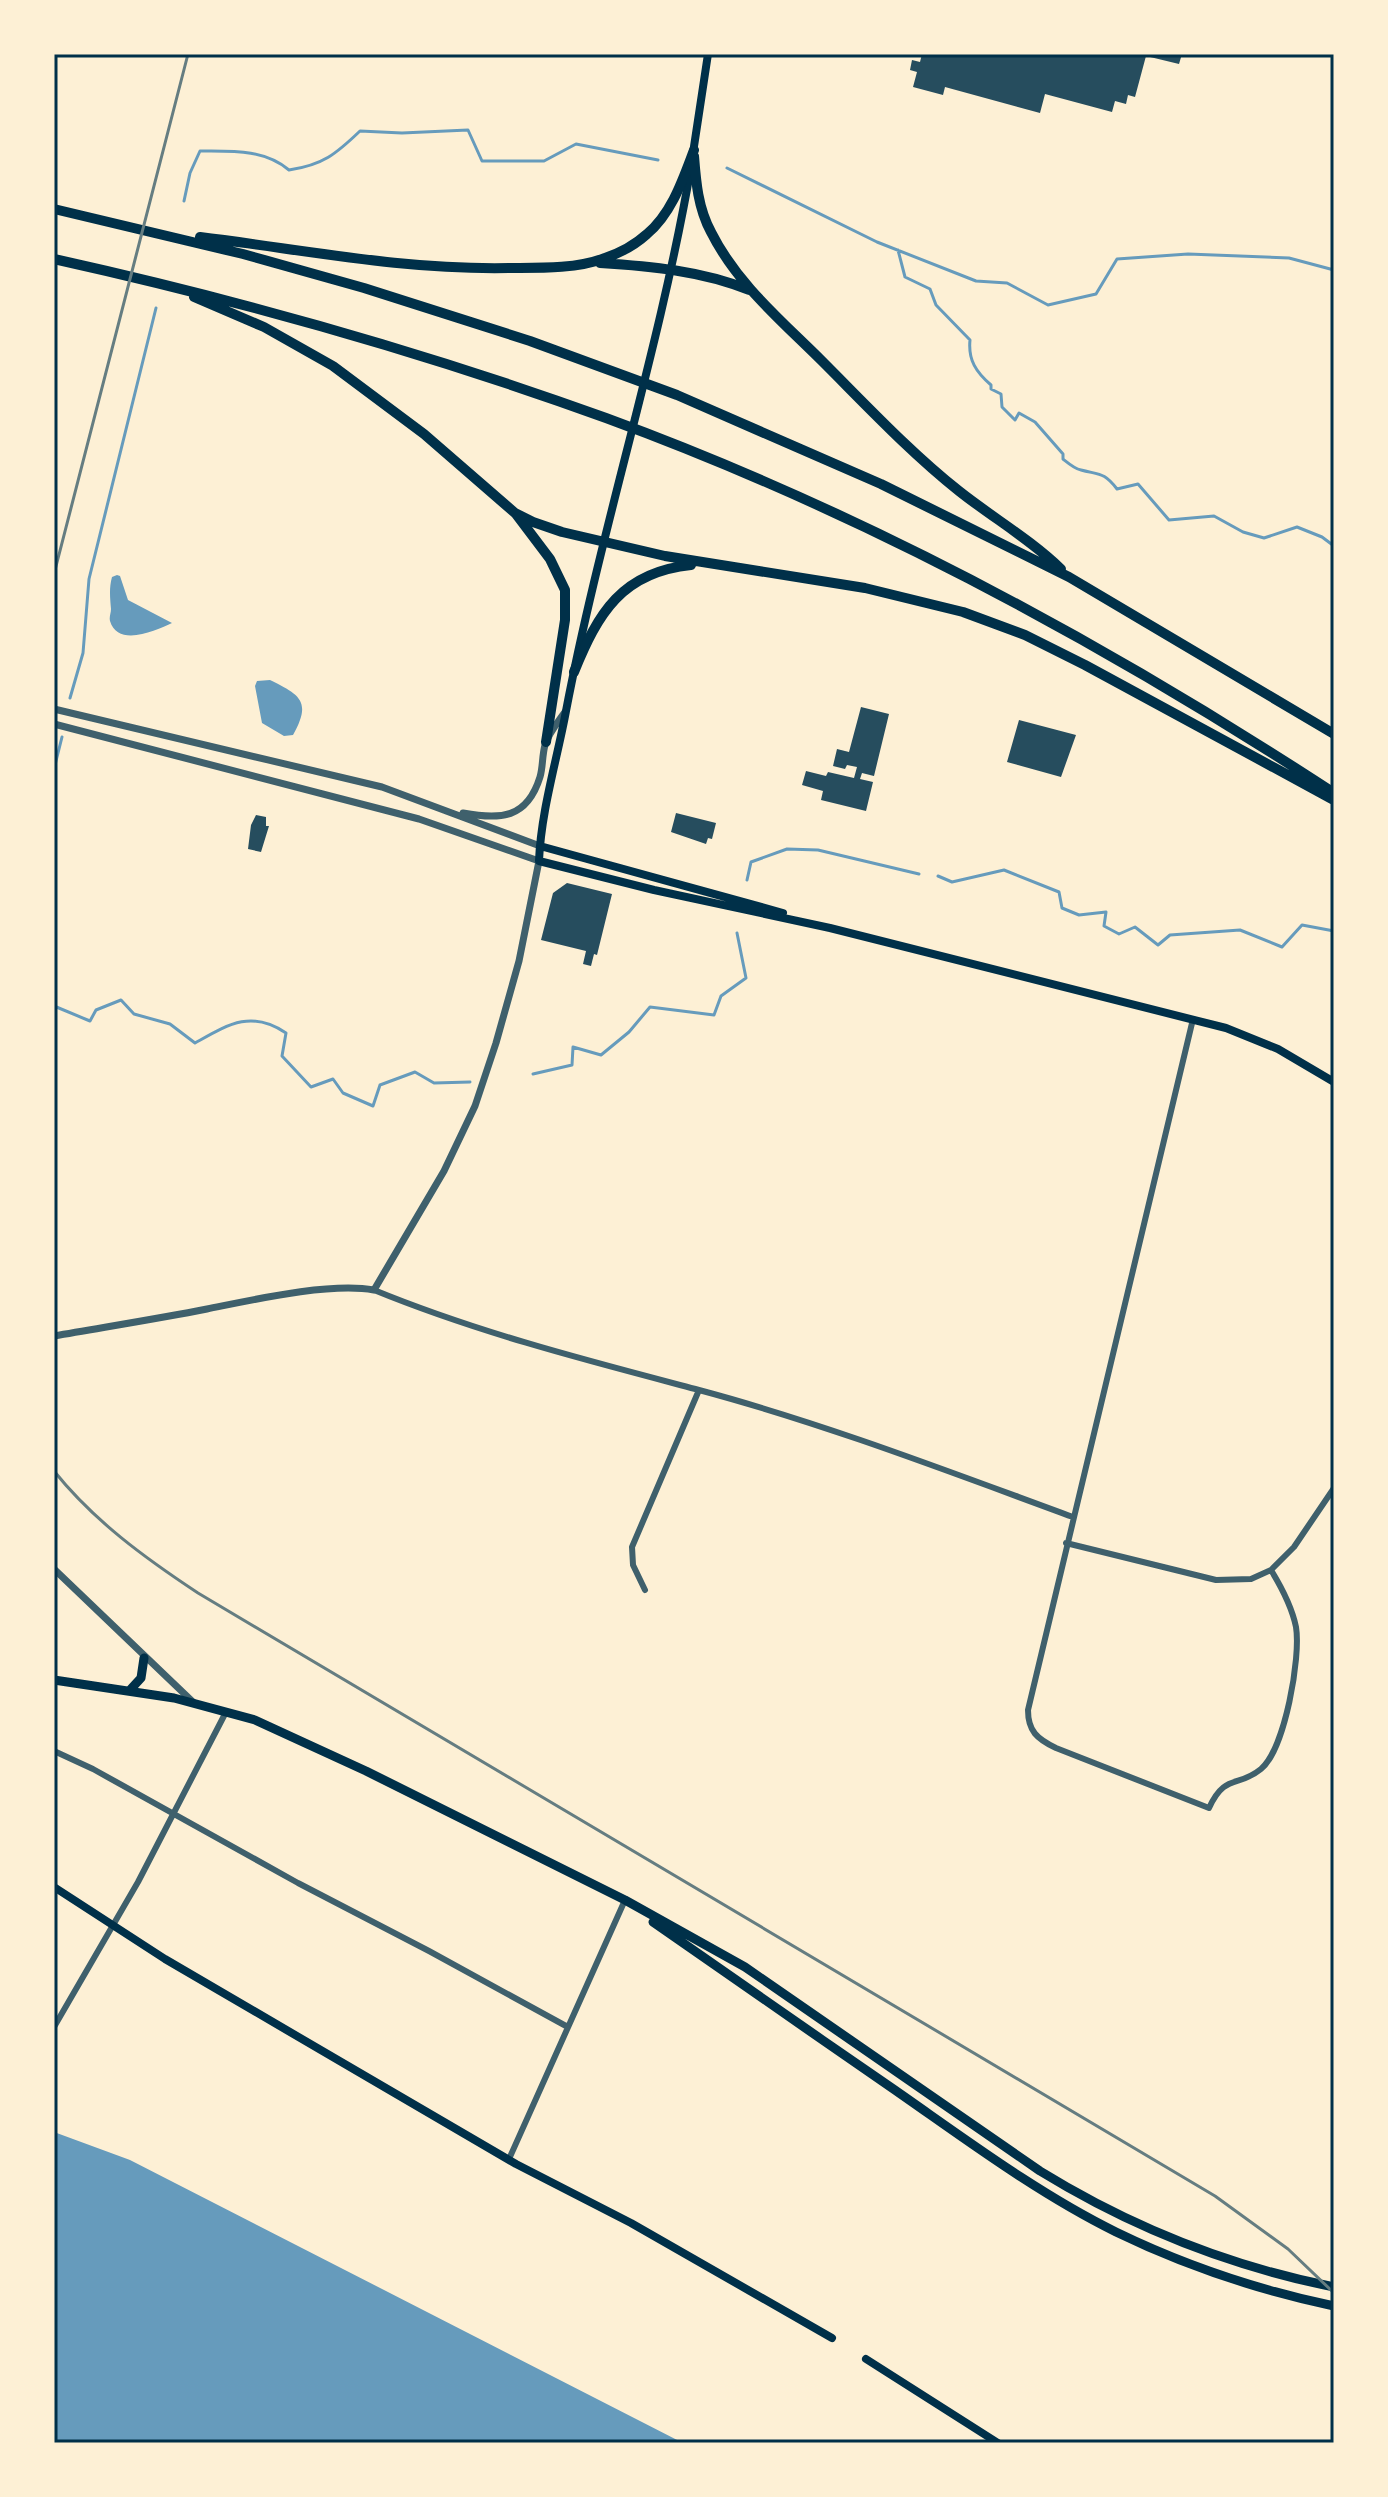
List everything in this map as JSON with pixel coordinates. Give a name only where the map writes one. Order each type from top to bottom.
[{"type":"highway","points":[[586,262],[618,253],[654,228],[672,203],[694,150]]},
{"type":"highway","points":[[694,150],[698,195],[706,222],[749,290],[909,448],[981,508],[1036,545],[1069,577]]},
{"type":"highway","points":[[54,209],[154,231],[364,288],[475,322],[677,395],[881,484],[1069,577],[1334,734]]},
{"type":"highway","points":[[154,231],[395,265],[510,268],[586,262],[672,271],[718,279],[749,290]]},
{"type":"highway","points":[[54,259],[253,305],[384,343],[606,418],[663,441],[847,521],[1018,606],[1184,698],[1334,793]]},
{"type":"highway","points":[[158,283],[257,323],[333,366],[424,434],[515,513],[550,559],[566,598],[546,742]]},
{"type":"highway","points":[[515,513],[549,529],[604,542],[703,564],[890,592],[994,623],[1085,665],[1334,800]]},
{"type":"highway","points":[[574,672],[598,619],[620,594],[658,571],[703,564]]},
{"type":"main road","points":[[708,54],[672,271],[574,672],[539,861],[654,890],[830,928],[1193,1019],[1253,1037],[1334,1082]]},
{"type":"main road","points":[[540,846],[705,890],[830,928]]},
{"type":"main road","points":[[130,1690],[141,1678],[144,1658]]},
{"type":"main road","points":[[54,1680],[130,1690],[226,1712],[278,1730],[366,1771],[625,1900],[745,1967],[1027,2162],[1118,2216],[1204,2251],[1334,2287]]},
{"type":"main road","points":[[54,1887],[112,1927],[509,2159],[644,2231],[832,2338]]},
{"type":"main road","points":[[625,1900],[986,2153],[1078,2212],[1155,2250],[1222,2276],[1334,2306]]},
{"type":"main road","points":[[866,2359],[998,2443]]},
{"type":"street","points":[[54,709],[382,787],[540,846]]},
{"type":"street","points":[[445,809],[494,817],[515,812],[534,793],[546,742],[567,709]]},
{"type":"street","points":[[54,724],[419,819],[539,861],[519,961],[475,1106],[434,1189],[374,1290]]},
{"type":"street","points":[[1193,1019],[1066,1543],[1028,1710],[1031,1729],[1043,1742],[1056,1748],[1209,1808],[1223,1786],[1253,1774],[1267,1763],[1288,1706],[1297,1660],[1297,1637],[1290,1606],[1271,1570]]},
{"type":"street","points":[[54,1336],[266,1297],[342,1289],[374,1290],[471,1326],[649,1379],[699,1390],[873,1446],[1073,1517]]},
{"type":"street","points":[[645,1590],[633,1565],[632,1547],[699,1390]]},
{"type":"street","points":[[1066,1543],[1216,1580],[1244,1580],[1271,1570],[1294,1547],[1334,1488]]},
{"type":"street","points":[[54,1569],[194,1703]]},
{"type":"street","points":[[54,2027],[174,1815],[226,1712]]},
{"type":"street","points":[[54,1751],[93,1769],[566,2026]]},
{"type":"street","points":[[509,2159],[625,1900]]},
{"type":"water","points":[[117,575],[128,600],[172,623],[138,635],[121,634],[114,629],[110,620],[110,589],[112,577]]},
{"type":"water","points":[[270,680],[300,700],[302,714],[293,735],[284,736],[262,723],[255,686],[257,681]]},
{"type":"water","points":[[54,2132],[130,2160],[683,2443],[54,2443]]},
{"type":"building","points":[[922,54],[1182,54],[1179,64],[1146,56],[1135,97],[1128,95],[1126,104],[1115,101],[1112,112],[1045,94],[1040,113],[945,87],[943,95],[913,87],[917,72],[910,70],[912,60],[920,62]]},
{"type":"building","points":[[861,707],[889,714],[874,776],[862,773],[860,779],[873,782],[866,811],[821,800],[823,791],[802,785],[806,771],[854,778],[857,767],[847,765],[845,769],[833,766],[837,749],[849,752]]},
{"type":"building","points":[[1019,720],[1076,735],[1061,777],[1007,762]]},
{"type":"building","points":[[676,813],[716,823],[712,839],[708,838],[706,844],[671,832]]},
{"type":"building","points":[[256,815],[266,817],[266,826],[269,826],[261,852],[248,849],[251,825]]},
{"type":"building","points":[[567,883],[612,894],[597,955],[594,954],[591,966],[583,964],[586,951],[541,940],[553,893]]},
{"type":"waterway","points":[[184,201],[190,173],[200,151],[236,151],[258,155],[289,170],[328,157],[360,131],[468,130],[482,161],[544,161],[576,144],[658,160]]},
{"type":"waterway","points":[[727,168],[877,242],[976,281],[1007,283],[1048,305],[1096,294],[1117,259],[1188,254],[1289,258],[1334,270]]},
{"type":"waterway","points":[[898,250],[905,277],[930,289],[936,305],[970,340],[974,365],[991,389],[1001,394],[1002,407],[1015,420],[1019,413],[1035,422],[1072,466],[1105,477],[1117,489],[1138,484],[1169,520],[1214,516],[1243,532],[1264,538],[1297,527],[1322,537],[1334,546]]},
{"type":"waterway","points":[[70,698],[83,653],[89,579],[156,308]]},
{"type":"waterway","points":[[54,769],[62,737]]},
{"type":"waterway","points":[[747,880],[751,862],[787,849],[818,850],[919,874]]},
{"type":"waterway","points":[[938,876],[952,882],[1004,870],[1059,892],[1062,908],[1079,915],[1106,912],[1104,926],[1119,934],[1135,927],[1158,945],[1170,935],[1240,930],[1282,947],[1302,925],[1334,931]]},
{"type":"waterway","points":[[533,1074],[572,1065],[573,1047],[601,1055],[629,1032],[650,1007],[714,1015],[721,996],[746,978],[737,933]]},
{"type":"waterway","points":[[54,1006],[90,1021],[96,1010],[121,1000],[134,1014],[170,1024],[195,1043],[239,1022],[262,1022],[286,1033],[282,1056],[311,1087],[333,1079],[343,1093],[373,1106],[380,1085],[415,1072],[434,1083],[470,1082]]},
{"type":"railway","points":[[54,574],[188,54]]},
{"type":"railway","points":[[54,1471],[121,1538],[198,1593],[1215,2196],[1288,2249],[1334,2293]]}]
